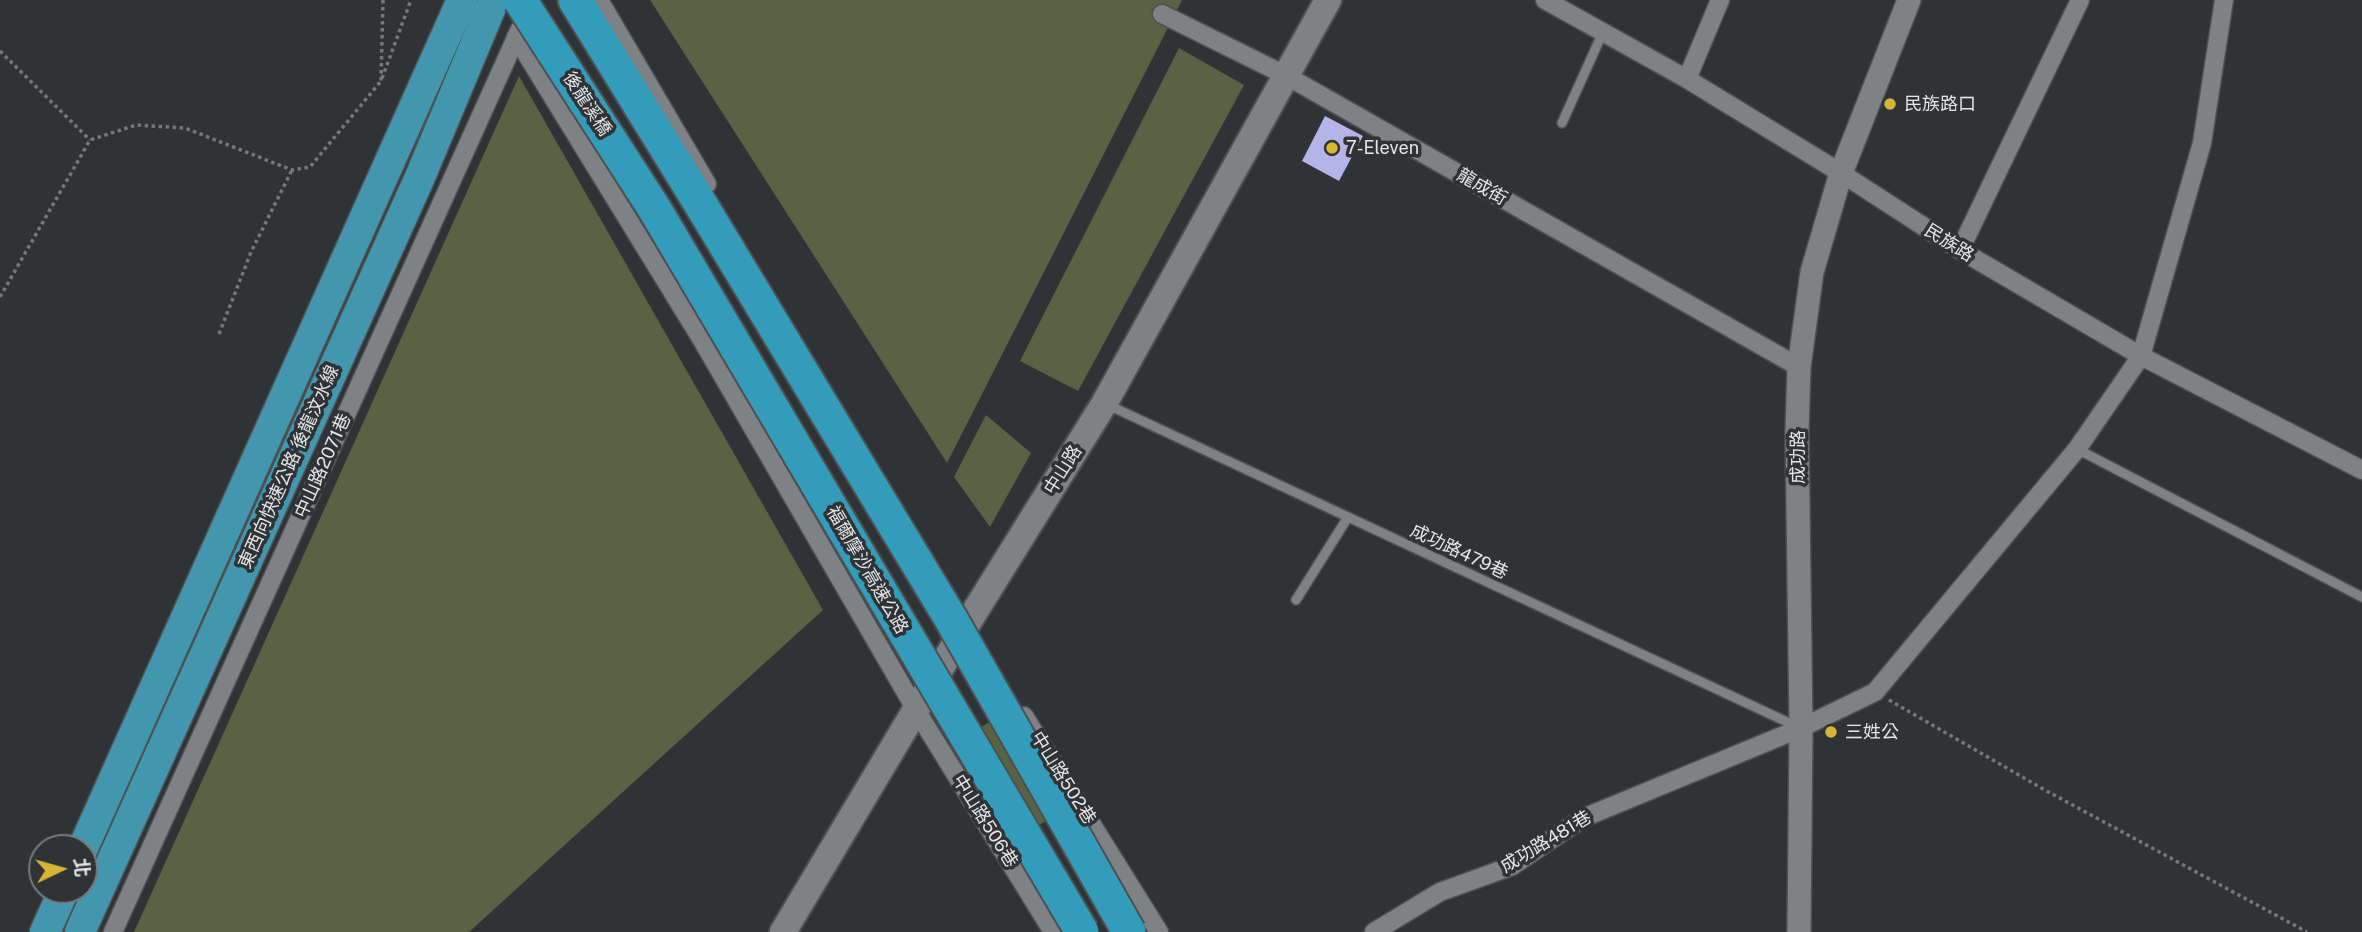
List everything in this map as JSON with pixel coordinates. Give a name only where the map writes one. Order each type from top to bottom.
[{"type":"highway","name":"東西向快速公路 後龍汶水線","points":[[89,834],[462,0]]},
{"type":"highway","name":"東西向快速公路 後龍汶水線","points":[[80,932],[420,177],[494,0]]},
{"type":"highway","name":"後龍溪橋","points":[[520,0],[654,208]]},
{"type":"highway","points":[[575,0],[951,619],[1129,932]]},
{"type":"highway","name":"福爾摩沙高速公路","points":[[654,208],[1082,932]]},
{"type":"highway","points":[[46,932],[58,904]]},
{"type":"main road","name":"中山路","points":[[782,932],[967,624],[1104,404],[1328,0]]},
{"type":"street","name":"中山路2071巷","points":[[113,932],[531,0]]},
{"type":"street","name":"中山路502巷","points":[[599,0],[967,624],[1158,932]]},
{"type":"street","name":"民族路","points":[[1545,0],[1687,79],[1960,250],[2141,356],[2362,470]]},
{"type":"street","points":[[1687,79],[1720,0]]},
{"type":"street","name":"成功路","points":[[1799,932],[1799,367],[1812,272],[1841,173],[1909,0]]},
{"type":"street","points":[[1960,250],[2080,0]]},
{"type":"street","points":[[1875,692],[2077,449],[2141,356],[2202,143],[2224,0]]},
{"type":"street","name":"龍成街","points":[[1162,14],[1286,75],[1799,367]]},
{"type":"street","name":"中山路506巷","points":[[516,37],[702,340],[916,710],[1053,932]]},
{"type":"street","name":"成功路481巷","points":[[1374,932],[1440,892],[1512,866],[1583,818],[1801,728],[1875,692]]},
{"type":"lane","points":[[1562,123],[1603,32]]},
{"type":"lane","name":"成功路479巷","points":[[1104,404],[1801,728]]},
{"type":"lane","points":[[2077,449],[2362,597]]},
{"type":"lane","points":[[1296,600],[1348,517]]},
{"type":"path","points":[[381,81],[383,0]]},
{"type":"path","points":[[0,297],[90,140],[136,125],[185,128],[292,170],[310,167],[381,81],[411,0]]},
{"type":"path","points":[[0,51],[90,140]]},
{"type":"path","points":[[219,334],[251,252],[292,170]]},
{"type":"path","points":[[1875,692],[2043,789],[2306,932]]},
{"type":"green space","points":[[650,0],[1182,0],[947,463]]},
{"type":"green space","points":[[1179,48],[1244,85],[1078,391],[1020,361]]},
{"type":"green space","points":[[519,76],[823,610],[469,932],[134,932]]},
{"type":"green space","points":[[986,415],[1031,453],[990,527],[954,477]]},
{"type":"green space","points":[[1014,708],[1069,808],[1006,844],[947,747]]},
{"type":"building","name":"7-Eleven","points":[[1325,116],[1363,136],[1339,181],[1302,161]]},
{"type":"place","name":"民族路口","points":[[1890,104]]},
{"type":"place","name":"7-Eleven","points":[[1332,148]]},
{"type":"place","name":"三姓公","points":[[1831,732]]}]
